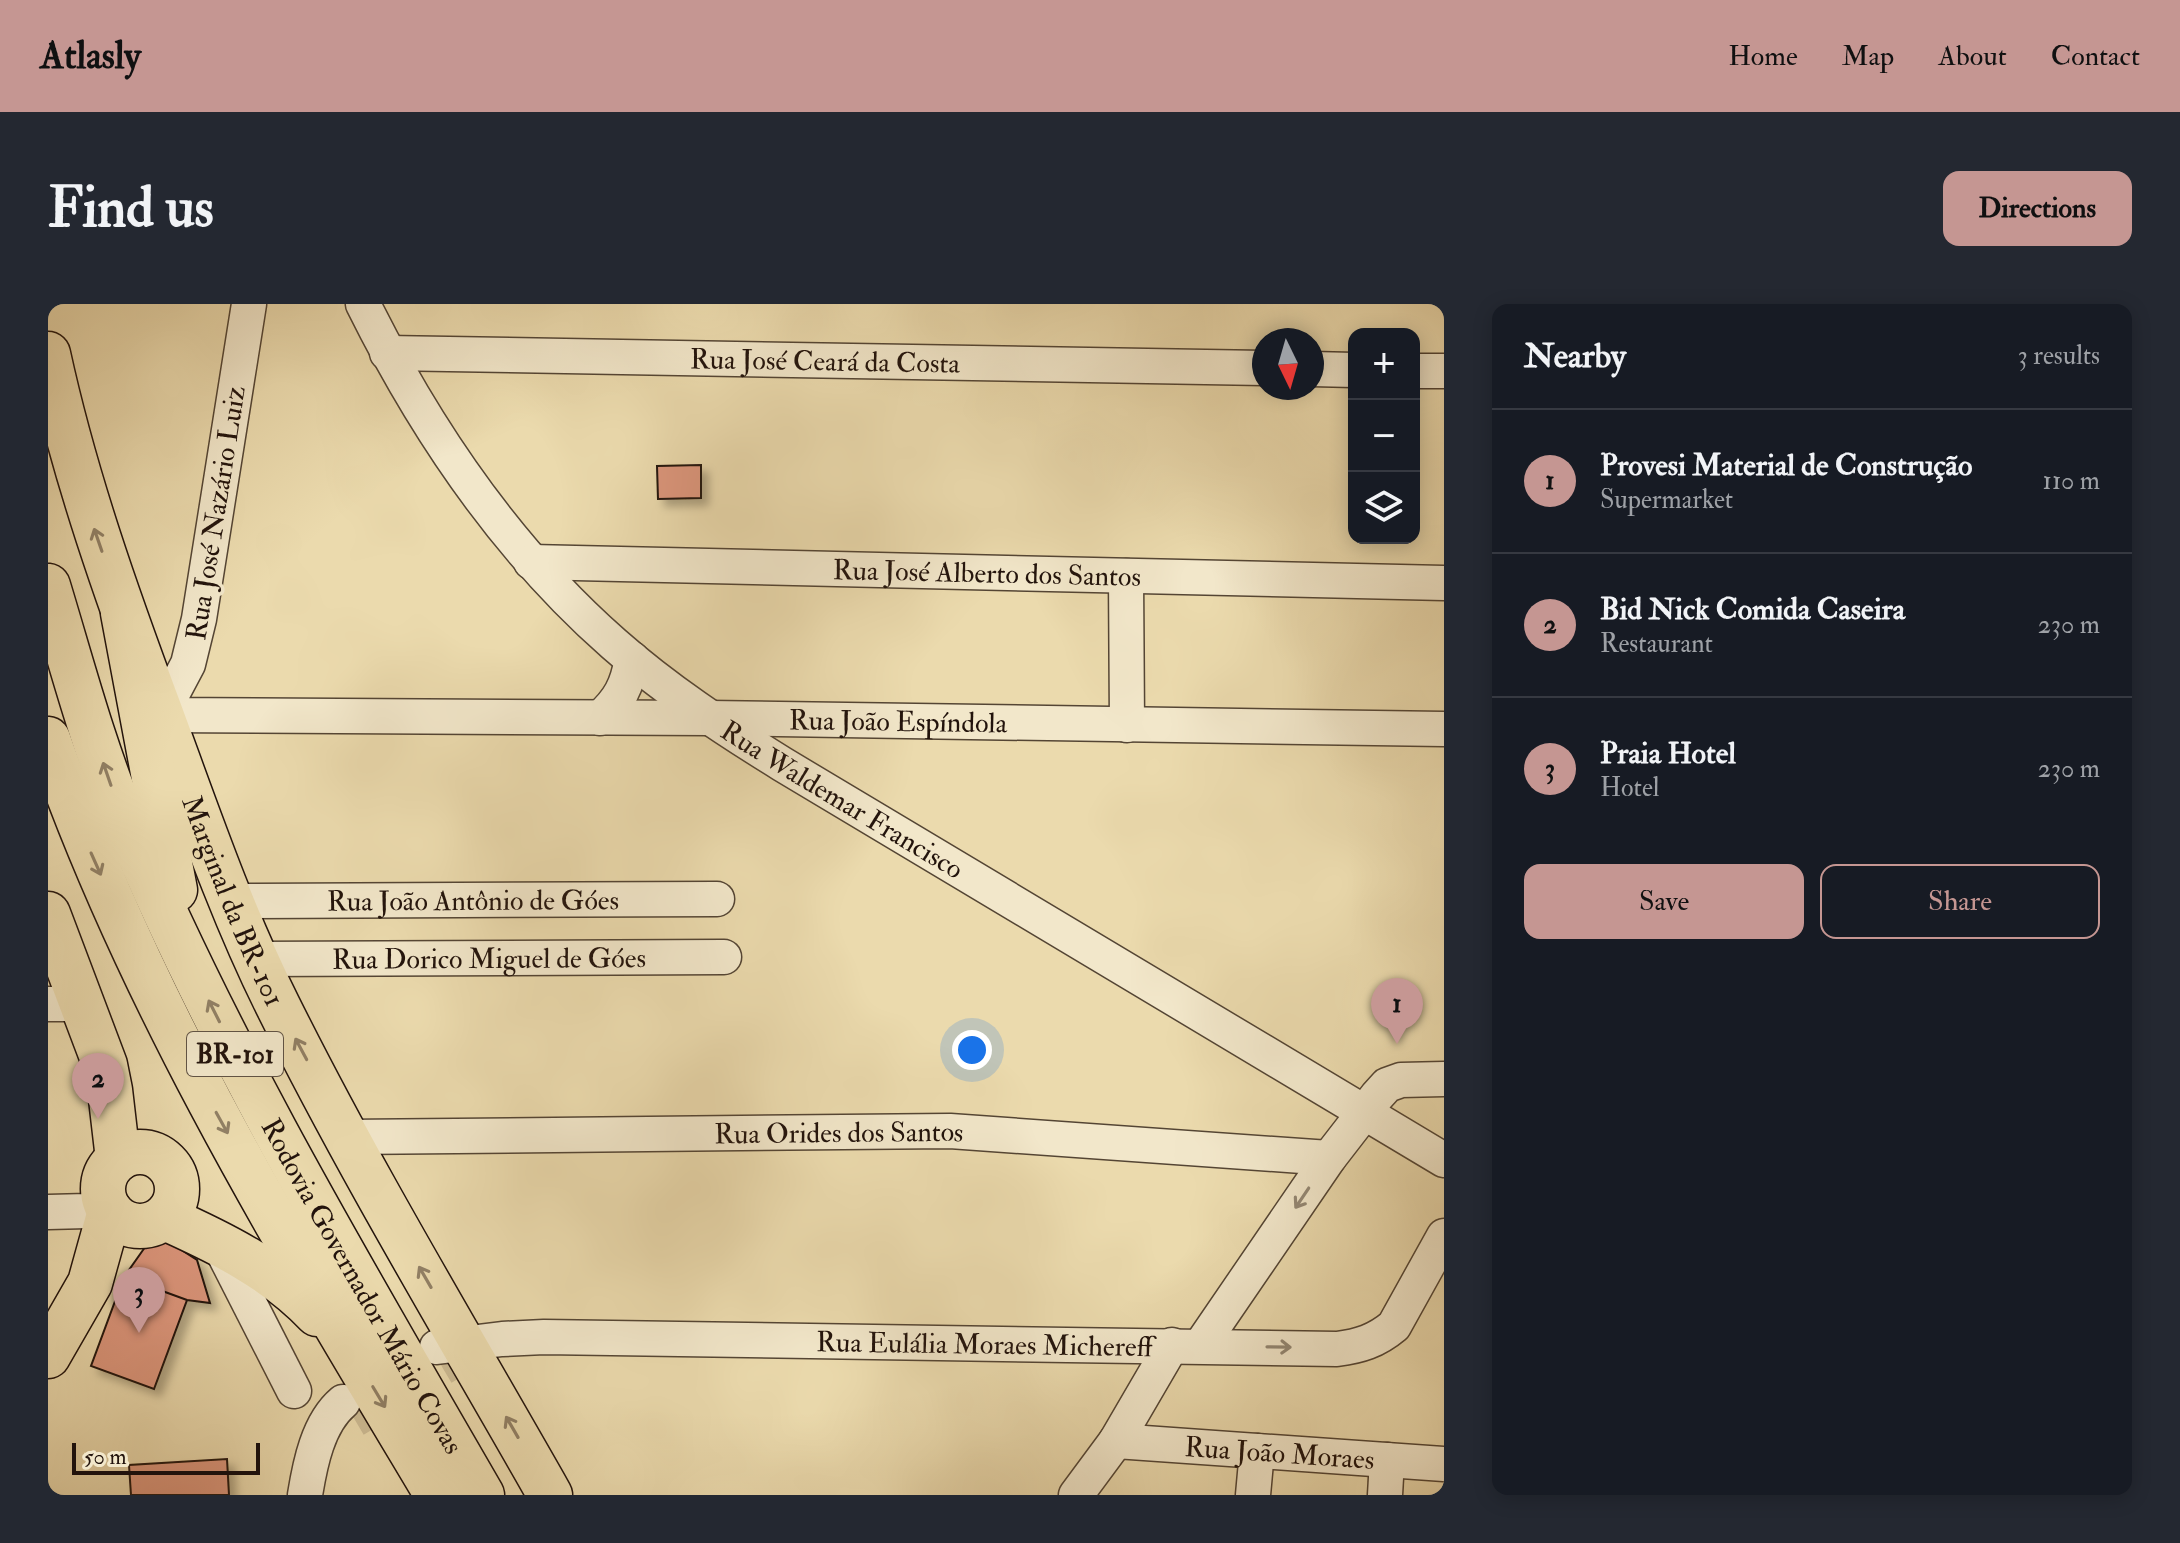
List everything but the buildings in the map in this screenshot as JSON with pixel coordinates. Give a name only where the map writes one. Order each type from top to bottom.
[{"type":"main road","name":"Marginal da BR-101","points":[[48,354],[84,496],[123,613],[255,959],[383,1205],[450,1352],[550,1495]]},
{"type":"main road","name":"Rodovia Governador Mário Covas","points":[[48,586],[108,777],[190,963],[296,1170],[482,1495]]},
{"type":"main road","points":[[123,613],[190,963]]},
{"type":"main road","name":"Rodovia Governador Mário Covas","points":[[48,739],[88,846],[134,949],[215,1111],[437,1495]]},
{"type":"main road","points":[[48,914],[65,1004],[105,1065],[118,1159]]},
{"type":"main road","points":[[48,1356],[90,1283],[108,1209],[103,1187],[105,1176],[118,1159],[129,1153],[155,1154],[173,1171],[177,1183],[173,1208],[90,1283]]},
{"type":"main road","points":[[108,1209],[118,1220],[129,1225],[159,1221],[218,1242],[246,1257],[298,1294],[353,1353]]},
{"type":"street","name":"Rua José Nazário Luiz","points":[[161,715],[181,681],[194,644],[249,304]]},
{"type":"street","name":"Rua Waldemar Francisco","points":[[363,304],[387,353],[434,432],[479,497],[531,562],[632,659],[709,718],[1444,1160]]},
{"type":"street","name":"Rua José Ceará da Costa","points":[[387,353],[1252,368]]},
{"type":"street","points":[[1324,369],[1348,370]]},
{"type":"street","points":[[1420,371],[1444,371]]},
{"type":"street","name":"Rua José Alberto dos Santos","points":[[531,562],[1444,583]]},
{"type":"street","points":[[1126,576],[1127,725]]},
{"type":"street","points":[[600,718],[618,702],[626,687],[632,659]]},
{"type":"street","name":"Rua João Espíndola","points":[[161,715],[709,718],[1444,729]]},
{"type":"street","name":"Rua João Antônio de Góes","points":[[231,901],[717,899]]},
{"type":"street","name":"Rua Dorico Miguel de Góes","points":[[255,959],[724,957]]},
{"type":"street","points":[[1076,1495],[1186,1345],[1387,1085],[1418,1078],[1444,1079]]},
{"type":"street","name":"Rua Orides dos Santos","points":[[347,1137],[950,1131],[1329,1158]]},
{"type":"street","points":[[48,1212],[108,1209]]},
{"type":"street","name":"Rua Eulália Moraes Michereff","points":[[450,1352],[502,1339],[544,1337],[1337,1349],[1362,1346],[1381,1337],[1394,1326],[1444,1236]]},
{"type":"street","points":[[218,1242],[294,1391]]},
{"type":"street","points":[[305,1495],[318,1442],[349,1411]]},
{"type":"street","name":"Rua João Moraes","points":[[1116,1441],[1444,1464]]},
{"type":"street","points":[[1253,1495],[1257,1451]]},
{"type":"street","points":[[1385,1495],[1387,1460]]},
{"type":"tunnel","points":[[355,1420],[448,1365]]},
{"type":"place","name":"Provesi Material de Construção","points":[[1397,1044]]},
{"type":"place","name":"Bid Nick Comida Caseira","points":[[98,1119]]},
{"type":"place","name":"Praia Hotel","points":[[139,1333]]}]
